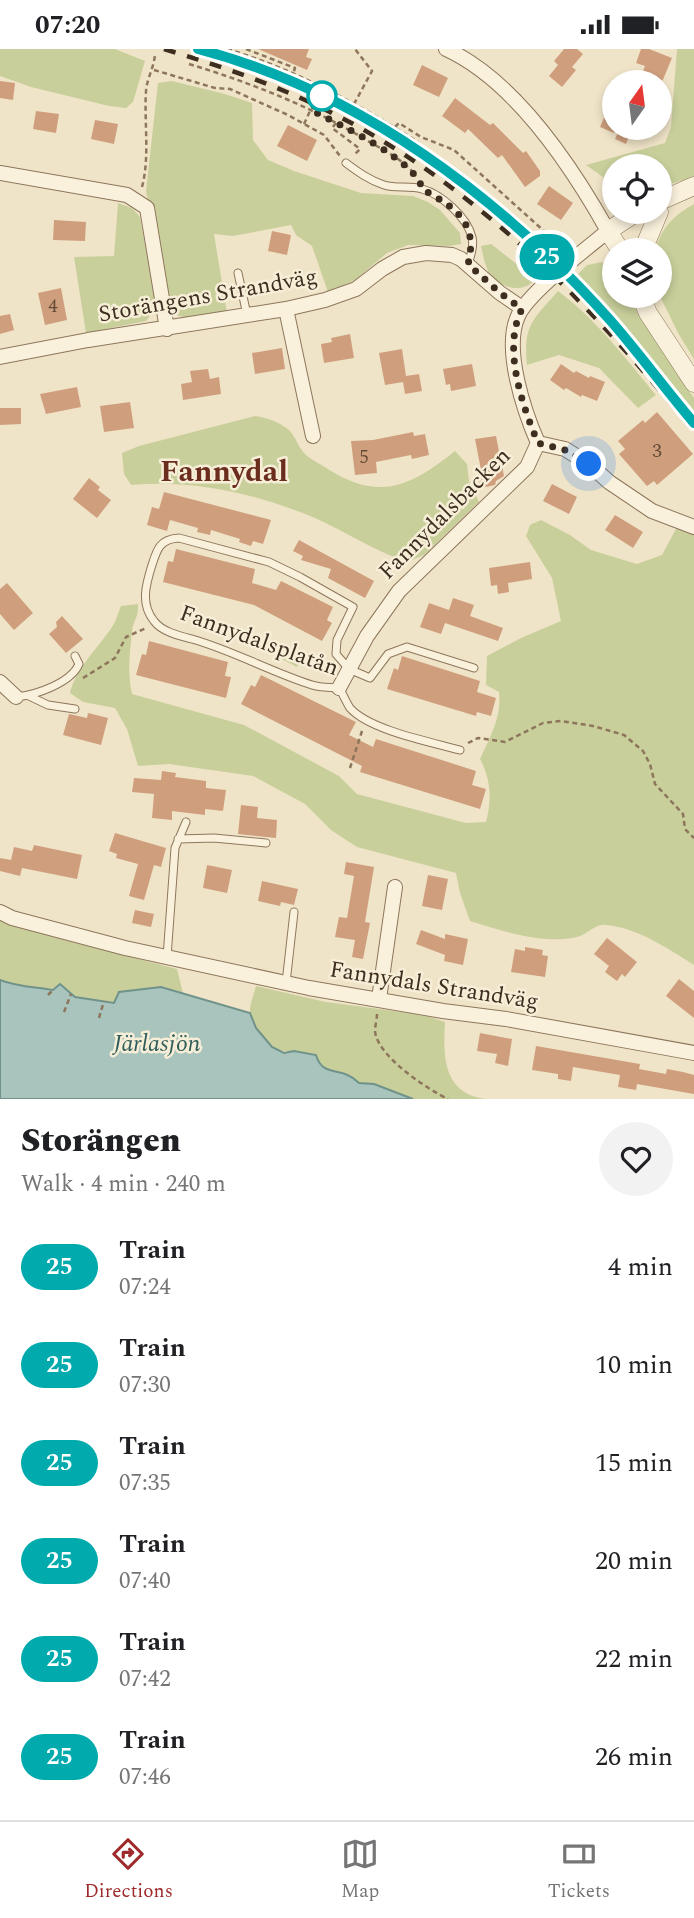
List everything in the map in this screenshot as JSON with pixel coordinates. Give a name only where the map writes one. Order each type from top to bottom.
[{"type":"street","points":[[446,49],[461,56],[499,83],[554,147],[584,188],[612,238]]},
{"type":"street","points":[[0,173],[104,189],[139,200],[150,217],[167,329]]},
{"type":"street","points":[[672,199],[694,187]]},
{"type":"street","points":[[618,224],[573,258],[522,309],[513,331],[513,349],[527,417],[538,443],[565,450],[589,464],[652,511],[694,527]]},
{"type":"street","name":"Storängens Strandväg","points":[[0,357],[286,309],[325,300],[356,289],[403,257],[426,253],[452,255],[468,264],[522,309]]},
{"type":"street","points":[[646,308],[694,383]]},
{"type":"street","points":[[286,309],[313,436]]},
{"type":"street","name":"Fannydalsbacken","points":[[339,688],[367,636],[399,591],[527,467],[538,443]]},
{"type":"street","points":[[0,683],[22,696]]},
{"type":"street","points":[[379,999],[396,887]]},
{"type":"street","name":"Fannydals Strandväg","points":[[0,912],[12,918],[167,957],[286,983],[694,1053]]},
{"type":"lane","points":[[346,163],[368,179],[387,186],[422,189],[444,201],[468,227],[473,244],[468,264]]},
{"type":"lane","points":[[238,274],[247,315]]},
{"type":"lane","name":"Fannydalsplatån","points":[[460,750],[388,729],[366,719],[350,707],[339,688],[316,686],[292,678],[218,646],[175,634],[154,623],[145,604],[146,585],[158,548],[165,540],[179,538],[269,562],[353,607],[337,640],[336,654],[349,669],[370,678],[388,654],[407,647],[474,668]]},
{"type":"lane","points":[[22,696],[37,694],[76,671],[79,664],[75,656]]},
{"type":"lane","points":[[22,696],[48,705],[75,709]]},
{"type":"lane","points":[[167,957],[178,839],[186,822]]},
{"type":"lane","points":[[178,839],[214,838],[266,843]]},
{"type":"lane","points":[[286,983],[294,912]]},
{"type":"path","points":[[227,49],[236,50],[293,74],[354,104],[418,142]]},
{"type":"path","points":[[248,49],[295,68],[293,74]]},
{"type":"path","points":[[354,104],[372,71],[355,49]]},
{"type":"path","points":[[139,200],[145,164],[146,88],[154,69],[155,54]]},
{"type":"path","points":[[189,64],[233,78],[311,110],[398,159],[411,170],[422,184],[422,189]]},
{"type":"path","points":[[154,69],[215,88],[230,89],[304,124],[324,135],[346,163],[360,149],[332,128],[335,123]]},
{"type":"path","points":[[230,89],[233,78]]},
{"type":"path","points":[[304,124],[311,110]]},
{"type":"path","points":[[395,127],[399,123],[421,137],[454,150],[573,258]]},
{"type":"path","points":[[83,678],[115,659],[126,637],[154,623]]},
{"type":"path","points":[[350,768],[366,719]]},
{"type":"path","points":[[467,744],[478,738],[505,742],[543,723],[561,721],[624,735],[643,751],[650,764],[655,784],[683,814],[685,829],[694,838]]},
{"type":"path","points":[[48,995],[54,991]]},
{"type":"path","points":[[64,1011],[71,994]]},
{"type":"path","points":[[379,999],[375,1033],[386,1053],[402,1068],[448,1099]]},
{"type":"path","points":[[99,1018],[104,1001]]},
{"type":"green space","points":[[0,49],[115,49],[145,61],[133,102],[126,108],[31,87],[0,76]]},
{"type":"green space","points":[[677,49],[694,49],[694,177],[672,183],[672,154],[626,154],[672,140]]},
{"type":"green space","points":[[172,81],[252,103],[253,140],[268,160],[361,193],[413,196],[428,202],[440,210],[460,233],[461,244],[408,245],[387,253],[355,280],[328,292],[312,246],[296,235],[291,225],[233,236],[214,234],[227,313],[196,318],[175,314],[169,310],[146,191],[158,83]]},
{"type":"green space","points":[[602,161],[602,176],[586,165]]},
{"type":"green space","points":[[118,203],[132,208],[140,217],[156,304],[146,321],[86,333],[74,257],[114,256]]},
{"type":"green space","points":[[694,204],[694,359],[666,308],[672,308],[672,238],[660,238],[668,224],[672,224],[672,220]]},
{"type":"green space","points":[[491,244],[536,279],[519,288],[500,283],[490,274],[481,246]]},
{"type":"green space","points":[[602,262],[602,305],[575,277],[587,265]]},
{"type":"green space","points":[[558,291],[598,327],[656,395],[638,408],[599,368],[559,355],[527,365],[528,331]]},
{"type":"green space","points":[[605,308],[635,308],[694,398],[694,411],[637,342]]},
{"type":"green space","points":[[255,416],[282,425],[290,431],[310,458],[347,479],[364,485],[379,487],[409,481],[455,451],[467,464],[469,481],[479,502],[424,555],[407,562],[315,518],[271,502],[202,486],[131,485],[124,474],[122,453],[139,446]]},
{"type":"green space","points":[[541,520],[591,550],[637,564],[662,555],[678,525],[694,530],[694,965],[652,940],[618,927],[602,925],[577,937],[551,939],[523,936],[470,921],[456,873],[357,847],[331,830],[305,804],[253,776],[169,764],[138,766],[127,729],[115,708],[83,702],[70,693],[77,675],[112,627],[121,606],[138,604],[130,655],[132,694],[244,725],[339,776],[357,794],[466,823],[486,822],[489,790],[480,759],[499,710],[499,692],[486,685],[487,656],[561,621],[552,578],[526,536],[530,525]]},
{"type":"green space","points":[[287,648],[302,656],[297,667],[282,659]]},
{"type":"green space","points":[[0,921],[177,969],[183,993],[161,987],[119,992],[114,1003],[75,997],[65,990],[14,985],[0,980]]},
{"type":"green space","points":[[256,986],[326,1002],[425,1015],[445,1022],[444,1048],[453,1081],[471,1095],[485,1099],[413,1099],[374,1084],[359,1083],[348,1074],[325,1069],[294,1051],[279,1050],[260,1036],[252,1021],[251,1004]]},
{"type":"water","name":"Järlasjön","points":[[0,980],[53,990],[60,984],[75,997],[114,1003],[119,992],[161,987],[250,1013],[256,1028],[272,1047],[284,1053],[294,1051],[316,1055],[328,1070],[346,1074],[359,1083],[374,1084],[413,1099],[0,1099]]},
{"type":"building","points":[[258,49],[309,49],[306,57],[312,59],[307,70]]},
{"type":"building","points":[[564,49],[577,49],[583,54],[572,67],[576,70],[562,87],[549,76],[558,65],[554,61]]},
{"type":"building","points":[[641,49],[649,49],[672,58],[667,70],[643,70],[645,66],[636,63]]},
{"type":"building","points":[[422,65],[448,78],[439,97],[413,85]]},
{"type":"building","points":[[0,81],[15,83],[13,100],[0,98]]},
{"type":"building","points":[[455,98],[490,125],[493,123],[523,153],[526,151],[540,171],[540,176],[525,187],[502,155],[498,158],[468,129],[465,133],[442,116]]},
{"type":"building","points":[[36,111],[59,114],[56,133],[33,129]]},
{"type":"building","points":[[95,120],[118,124],[114,144],[91,139]]},
{"type":"building","points":[[288,125],[317,140],[307,161],[277,146]]},
{"type":"building","points":[[549,186],[573,203],[561,220],[537,204]]},
{"type":"building","points":[[54,220],[86,222],[85,241],[53,240]]},
{"type":"building","points":[[272,231],[291,235],[287,255],[268,251]]},
{"type":"building","points":[[61,288],[67,320],[45,325],[38,293]]},
{"type":"building","points":[[10,314],[14,330],[0,334],[0,316]]},
{"type":"building","points":[[350,334],[354,358],[324,363],[321,344],[332,342],[331,338]]},
{"type":"building","points":[[282,348],[285,369],[255,374],[252,353]]},
{"type":"building","points":[[402,349],[406,376],[419,374],[422,391],[405,394],[403,382],[385,385],[379,353]]},
{"type":"building","points":[[472,364],[476,386],[451,391],[450,384],[446,385],[443,369]]},
{"type":"building","points":[[561,364],[574,373],[576,371],[605,382],[597,401],[582,395],[581,397],[566,388],[564,390],[550,380]]},
{"type":"building","points":[[208,369],[210,379],[219,377],[221,394],[183,400],[181,384],[192,382],[190,371]]},
{"type":"building","points":[[77,387],[81,407],[46,414],[40,394]]},
{"type":"building","points":[[130,402],[134,428],[104,432],[100,406]]},
{"type":"building","points":[[0,408],[21,408],[21,424],[0,425]]},
{"type":"building","points":[[657,412],[693,454],[657,485],[654,481],[647,486],[619,454],[625,449],[618,441]]},
{"type":"building","points":[[413,432],[414,436],[425,434],[429,455],[412,459],[411,455],[376,462],[377,473],[355,475],[351,441],[373,440]]},
{"type":"building","points":[[496,436],[504,476],[496,481],[495,485],[481,488],[478,476],[482,475],[475,439]]},
{"type":"building","points":[[89,478],[100,487],[98,490],[111,500],[97,518],[73,499]]},
{"type":"building","points":[[552,484],[577,497],[569,514],[543,501]]},
{"type":"building","points":[[164,492],[271,520],[263,544],[253,541],[251,546],[239,542],[240,539],[211,530],[210,535],[197,532],[198,528],[170,520],[167,531],[147,525],[152,507],[159,509]]},
{"type":"building","points":[[615,515],[643,532],[633,548],[605,530]]},
{"type":"building","points":[[299,540],[374,581],[365,598],[328,578],[331,569],[301,560],[303,556],[293,551]]},
{"type":"building","points":[[176,549],[255,569],[252,583],[276,590],[281,581],[333,607],[327,620],[332,623],[322,641],[254,605],[163,582],[168,561],[173,562]]},
{"type":"building","points":[[530,562],[532,579],[508,583],[509,592],[498,594],[497,585],[491,586],[489,568]]},
{"type":"building","points":[[7,583],[33,613],[14,630],[0,614],[0,589]]},
{"type":"building","points":[[453,598],[474,605],[470,616],[503,628],[498,641],[445,623],[441,634],[420,627],[429,603],[449,610]]},
{"type":"building","points":[[62,616],[83,639],[66,653],[49,634],[57,627],[56,622]]},
{"type":"building","points":[[149,641],[228,662],[225,676],[231,677],[226,698],[136,675],[142,654],[146,655]]},
{"type":"building","points":[[402,656],[480,681],[477,692],[496,698],[491,716],[477,712],[476,716],[387,689],[394,668],[398,670]]},
{"type":"building","points":[[261,675],[356,722],[349,735],[373,747],[376,739],[476,771],[472,785],[486,789],[480,809],[360,772],[362,766],[241,704],[251,685],[255,687]]},
{"type":"building","points":[[88,713],[108,718],[101,745],[63,735],[69,714],[87,718]]},
{"type":"building","points":[[162,771],[176,773],[175,777],[206,781],[206,788],[226,790],[223,811],[205,809],[205,815],[172,811],[172,820],[152,818],[154,794],[132,792],[134,778],[161,780]]},
{"type":"building","points":[[241,805],[258,807],[257,818],[277,820],[276,838],[238,834]]},
{"type":"building","points":[[115,833],[166,848],[161,867],[154,865],[144,900],[129,896],[138,864],[116,858],[117,854],[109,851]]},
{"type":"building","points":[[34,845],[82,855],[77,879],[22,868],[20,876],[0,871],[0,858],[11,860],[14,847],[32,851]]},
{"type":"building","points":[[346,862],[374,867],[365,922],[370,923],[363,959],[352,957],[355,940],[335,937],[339,917],[347,918],[354,876],[344,874]]},
{"type":"building","points":[[207,865],[232,870],[227,893],[203,888]]},
{"type":"building","points":[[428,875],[448,879],[442,910],[422,906]]},
{"type":"building","points":[[262,881],[298,889],[294,905],[281,902],[280,906],[258,901]]},
{"type":"building","points":[[135,910],[154,914],[151,927],[132,923]]},
{"type":"building","points":[[421,930],[445,939],[445,934],[468,939],[463,965],[444,961],[445,955],[416,944]]},
{"type":"building","points":[[607,938],[637,962],[625,977],[622,974],[617,981],[605,972],[609,966],[594,954]]},
{"type":"building","points":[[525,947],[543,950],[542,955],[548,956],[545,977],[511,972],[515,949],[525,951]]},
{"type":"building","points":[[679,979],[694,991],[694,1018],[666,996]]},
{"type":"building","points":[[480,1033],[512,1039],[508,1066],[495,1063],[497,1054],[477,1051]]},
{"type":"building","points":[[536,1046],[640,1064],[639,1069],[666,1074],[667,1069],[694,1075],[694,1094],[637,1084],[636,1090],[618,1087],[620,1075],[573,1067],[571,1081],[558,1079],[558,1074],[532,1070]]},
{"type":"railway","points":[[164,49],[252,78],[296,96],[390,145],[440,179],[532,255],[575,297],[617,341],[694,432]]},
{"type":"railway","points":[[208,52],[285,79],[358,115],[427,158],[491,207]]},
{"type":"train","name":"25","points":[[198,49],[279,76],[344,106],[417,150],[463,183],[561,270],[610,321],[694,423]]},
{"type":"district","name":"Fannydal","points":[[224,472]]},
{"type":"route","points":[[322,96],[311,110],[393,155],[411,170],[422,184],[422,189],[444,201],[468,227],[473,244],[468,264],[522,309],[516,319],[512,342],[527,417],[538,443],[565,450],[589,464]]}]
